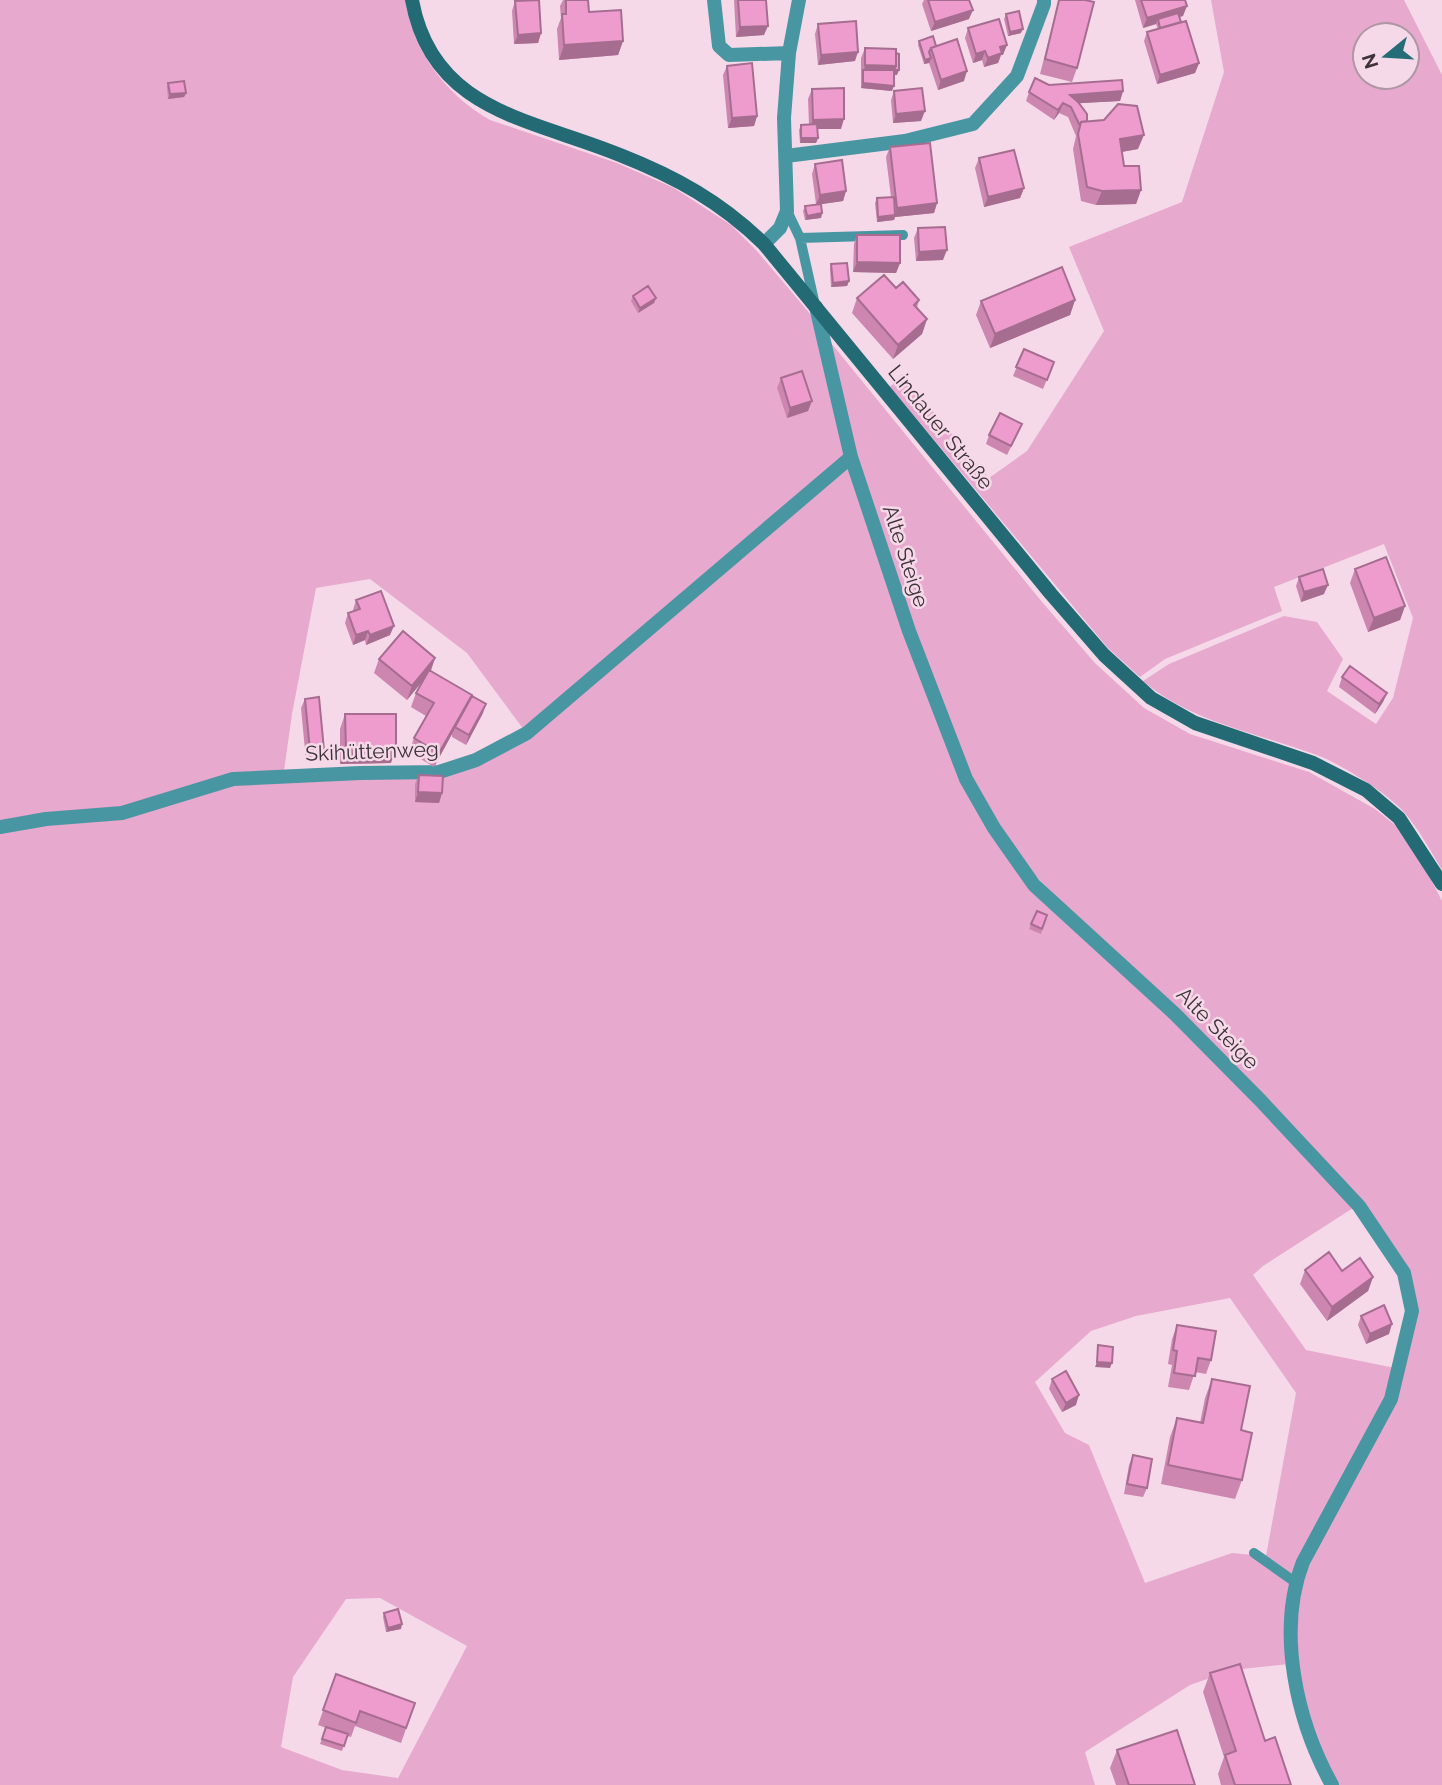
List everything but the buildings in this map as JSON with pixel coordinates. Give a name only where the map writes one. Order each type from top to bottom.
[{"type":"main road","name":"Lindauer Straße","points":[[412,0],[429,50],[451,78],[479,101],[514,118],[620,154],[678,180],[736,217],[764,244],[1051,594],[1104,655],[1151,698],[1195,723],[1313,763],[1366,790],[1399,818],[1442,884]]},
{"type":"street","points":[[714,0],[719,47],[729,55],[789,52]]},
{"type":"street","points":[[764,244],[780,228],[787,211],[784,118],[789,52],[799,0]]},
{"type":"street","points":[[786,156],[905,141],[973,124],[1017,76],[1044,0]]},
{"type":"street","name":"Alte Steige","points":[[816,307],[851,457],[909,631],[966,779],[993,828],[1034,885],[1176,1015],[1359,1206],[1404,1273],[1412,1311],[1391,1399],[1303,1562],[1295,1582],[1291,1638],[1295,1689],[1321,1766],[1332,1785]]},
{"type":"street","name":"Skihüttenweg","points":[[0,827],[46,819],[122,813],[233,779],[439,772],[476,760],[527,733],[851,457]]},
{"type":"lane","points":[[787,211],[800,238],[816,307]]},
{"type":"lane","points":[[800,238],[903,235]]},
{"type":"lane","points":[[1254,1553],[1295,1582]]},
{"type":"shaded area","points":[[0,0],[405,0],[415,37],[434,70],[459,98],[474,110],[490,120],[617,163],[674,188],[731,225],[757,251],[811,315],[846,456],[990,829],[1260,1106],[1353,1208],[1253,1275],[1306,1350],[1395,1368],[1388,1397],[1293,1575],[1266,1556],[1296,1393],[1230,1298],[1136,1316],[1091,1331],[1035,1382],[1065,1433],[1089,1445],[1145,1583],[1232,1553],[1253,1555],[1291,1583],[1289,1664],[1233,1670],[1190,1685],[1085,1752],[1095,1785],[0,1785]],"holes":[[[370,579],[467,653],[524,730],[474,757],[437,770],[284,771],[316,588]],[[380,1598],[467,1646],[398,1778],[342,1770],[281,1747],[293,1677],[346,1599]]]},
{"type":"shaded area","points":[[1211,0],[1404,0],[1415,21],[1351,21],[1351,91],[1421,91],[1421,34],[1442,75],[1442,870],[1404,812],[1362,779],[1314,754],[1204,717],[1162,695],[1143,681],[1169,664],[1284,616],[1317,622],[1343,659],[1327,691],[1376,724],[1393,698],[1413,618],[1384,544],[1274,587],[1282,611],[1165,659],[1140,677],[1108,648],[890,387],[902,374],[989,478],[1027,451],[1104,331],[1069,247],[1182,202],[1224,72]]},
{"type":"shaded area","points":[[827,338],[1042,602],[1095,663],[1144,708],[1190,734],[1309,772],[1375,809],[1395,825],[1428,874],[1442,901],[1442,1785],[1337,1785],[1326,1765],[1299,1690],[1295,1633],[1300,1584],[1308,1564],[1395,1402],[1417,1313],[1388,1240],[1036,881],[969,777],[912,629],[856,456]]}]
